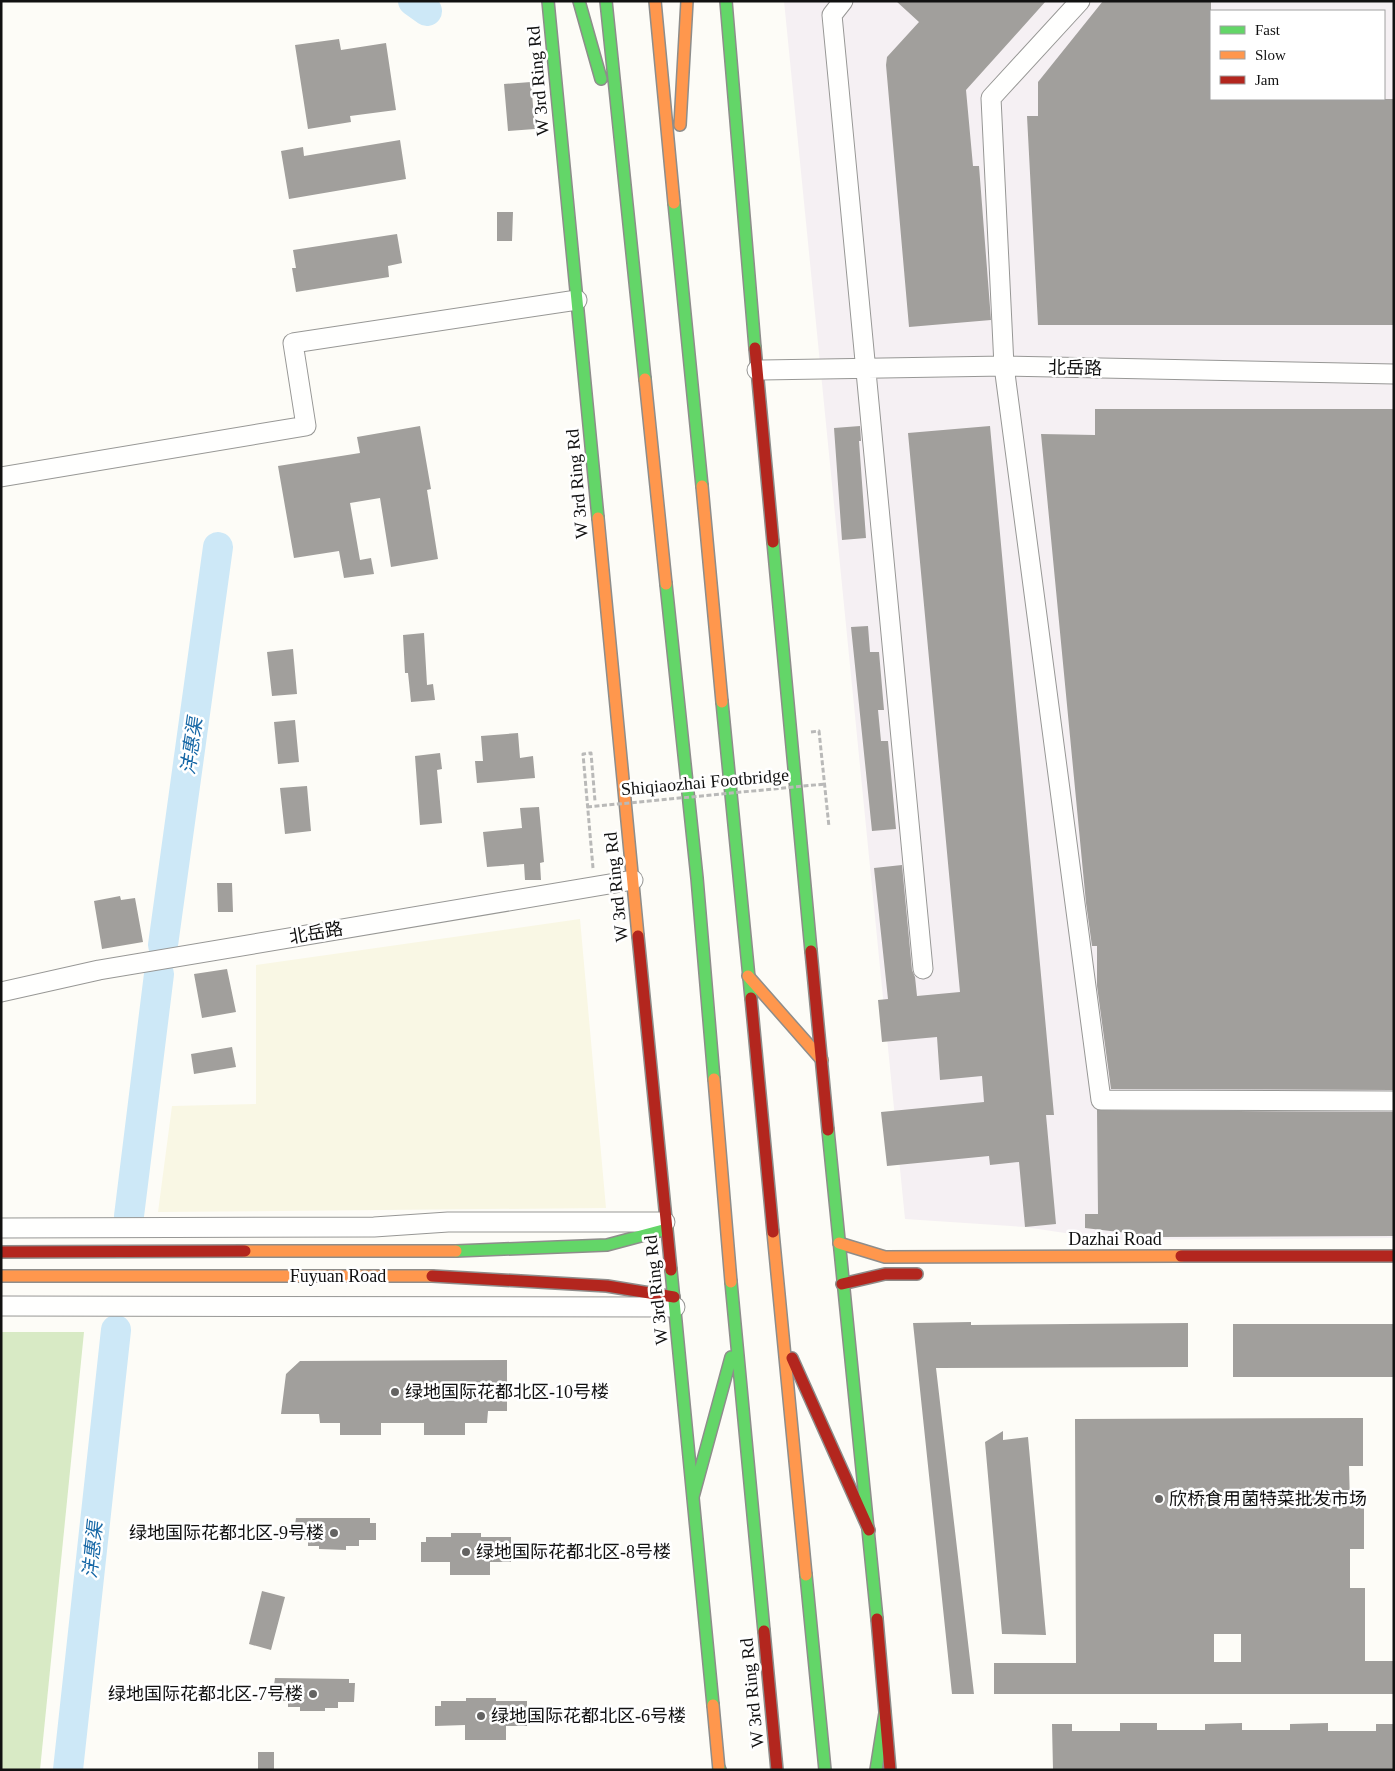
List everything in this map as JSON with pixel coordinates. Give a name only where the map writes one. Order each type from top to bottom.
[{"type":"main road","name":"W 3rd Ring Rd","points":[[548,1],[720,1769]]},
{"type":"main road","points":[[579,1],[622,151]]},
{"type":"main road","name":"W 3rd Ring Rd","points":[[606,1],[697,878],[736,1342],[777,1770]]},
{"type":"main road","points":[[655,1],[674,216],[825,1770]]},
{"type":"main road","points":[[674,216],[687,1]]},
{"type":"main road","points":[[726,1],[757,370],[842,1284],[869,1530],[890,1770]]},
{"type":"main road","points":[[748,976],[822,1060]]},
{"type":"main road","name":"Fuyuan Road","points":[[1,1252],[477,1251],[606,1245],[667,1225]]},
{"type":"main road","name":"Dazhai Road","points":[[839,1242],[885,1257],[1394,1256]]},
{"type":"main road","points":[[842,1284],[884,1274],[924,1274]]},
{"type":"main road","name":"Fuyuan Road","points":[[1,1276],[450,1276],[607,1286],[675,1302]]},
{"type":"main road","points":[[782,1336],[869,1530]]},
{"type":"main road","points":[[694,1497],[736,1342]]},
{"type":"main road","points":[[876,1770],[885,1713]]},
{"type":"street","points":[[842,1],[832,15],[924,969]]},
{"type":"street","points":[[1080,1],[991,98],[1004,366],[1101,1100],[1394,1101]]},
{"type":"street","points":[[1,477],[306,426],[292,343],[577,300]]},
{"type":"street","name":"北岳路","points":[[757,370],[1004,366],[1394,374]]},
{"type":"street","name":"北岳路","points":[[1,992],[108,968],[633,880]]},
{"type":"street","points":[[1,1228],[374,1227],[448,1222],[667,1225]]},
{"type":"street","name":"Fuyuan Road","points":[[1,1306],[675,1302]]},
{"type":"path","points":[[812,741],[811,732],[819,731],[829,827]]},
{"type":"path","points":[[593,868],[583,754],[591,753],[595,801]]},
{"type":"path","name":"Shiqiaozhai Footbridge","points":[[587,807],[825,784]]},
{"type":"shaded area","points":[[784,1],[1394,1],[1394,1238],[1111,1240],[1025,1227],[905,1219]]},
{"type":"shaded area","points":[[580,919],[606,1208],[158,1212],[172,1106],[256,1104],[256,965]]},
{"type":"green space","points":[[1,1332],[84,1332],[40,1770],[1,1770]]},
{"type":"building","points":[[896,1],[1046,1],[966,90],[973,166],[979,166],[991,320],[909,327],[886,65],[887,57],[919,22]]},
{"type":"building","points":[[1103,1],[1211,1],[1210,100],[1394,99],[1394,325],[1038,325],[1027,116],[1038,116],[1038,82]]},
{"type":"building","points":[[339,39],[341,50],[386,43],[396,110],[350,116],[351,122],[308,129],[295,45]]},
{"type":"building","points":[[531,82],[535,129],[508,131],[504,84]]},
{"type":"building","points":[[400,140],[406,179],[289,199],[281,151],[303,147],[304,156]]},
{"type":"building","points":[[497,212],[513,212],[512,241],[497,241]]},
{"type":"building","points":[[397,234],[402,263],[388,266],[389,277],[296,292],[292,268],[296,268],[293,250]]},
{"type":"building","points":[[1095,409],[1394,409],[1394,1090],[1111,1089],[1097,986],[1097,946],[1092,946],[1086,903],[1041,434],[1095,435]]},
{"type":"building","points":[[420,426],[431,489],[427,490],[438,559],[391,567],[380,498],[350,503],[360,560],[371,558],[374,574],[344,578],[339,551],[294,558],[278,466],[360,453],[357,437]]},
{"type":"building","points":[[860,426],[861,441],[859,441],[866,538],[842,540],[834,428]]},
{"type":"building","points":[[990,426],[1054,1115],[1046,1115],[1056,1224],[1025,1227],[1019,1162],[990,1165],[989,1156],[887,1166],[881,1112],[984,1102],[982,1076],[940,1080],[937,1037],[882,1042],[878,1000],[888,999],[874,868],[902,865],[912,970],[915,977],[917,996],[960,992],[908,433]]},
{"type":"building","points":[[868,626],[870,652],[879,652],[884,710],[878,710],[881,741],[888,741],[896,829],[872,831],[851,627]]},
{"type":"building","points":[[424,633],[427,685],[433,684],[435,700],[411,702],[408,673],[405,673],[403,635]]},
{"type":"building","points":[[293,649],[297,694],[272,696],[267,652]]},
{"type":"building","points":[[295,720],[299,762],[278,764],[274,722]]},
{"type":"building","points":[[518,733],[520,758],[533,756],[535,778],[477,783],[475,761],[483,761],[481,736]]},
{"type":"building","points":[[440,753],[442,769],[437,770],[442,823],[420,825],[415,756]]},
{"type":"building","points":[[307,786],[311,831],[285,834],[280,788]]},
{"type":"building","points":[[539,807],[544,862],[540,863],[541,880],[525,880],[524,864],[487,867],[483,832],[522,828],[520,808]]},
{"type":"building","points":[[217,883],[232,883],[233,912],[218,912]]},
{"type":"building","points":[[120,896],[121,900],[135,898],[143,942],[102,949],[94,901]]},
{"type":"building","points":[[227,969],[236,1012],[202,1018],[194,974]]},
{"type":"building","points":[[232,1047],[236,1067],[194,1074],[191,1054]]},
{"type":"building","points":[[1097,1110],[1394,1112],[1394,1236],[1161,1237],[1085,1228],[1085,1214],[1098,1214]]},
{"type":"building","points":[[971,1322],[971,1325],[1188,1323],[1188,1367],[936,1368],[974,1694],[952,1694],[913,1323]]},
{"type":"building","points":[[1233,1324],[1394,1324],[1393,1377],[1233,1377]]},
{"type":"building","name":"绿地国际花都北区-10号楼","points":[[507,1360],[507,1411],[488,1411],[487,1423],[465,1423],[465,1435],[424,1435],[424,1423],[381,1423],[381,1435],[340,1435],[340,1423],[320,1423],[319,1414],[281,1414],[286,1374],[300,1361]]},
{"type":"building","points":[[1363,1418],[1363,1466],[1349,1466],[1350,1503],[1364,1503],[1364,1549],[1350,1549],[1350,1588],[1365,1588],[1365,1661],[1394,1661],[1394,1694],[994,1694],[994,1663],[1076,1663],[1075,1419]],"holes":[[[1214,1634],[1241,1634],[1241,1662],[1214,1662]]]},
{"type":"building","points":[[1003,1431],[1003,1440],[1028,1437],[1046,1635],[1002,1634],[985,1442]]},
{"type":"building","name":"绿地国际花都北区-9号楼","points":[[296,1518],[370,1518],[370,1523],[376,1523],[376,1540],[359,1540],[359,1546],[346,1546],[346,1550],[319,1549],[319,1546],[308,1546],[308,1540],[293,1539]]},
{"type":"building","name":"绿地国际花都北区-8号楼","points":[[451,1533],[481,1533],[481,1537],[511,1537],[511,1562],[490,1562],[490,1575],[450,1575],[450,1562],[421,1562],[421,1542],[426,1542],[426,1537],[451,1537]]},
{"type":"building","points":[[262,1591],[285,1597],[271,1650],[249,1644]]},
{"type":"building","name":"绿地国际花都北区-7号楼","points":[[275,1678],[349,1679],[349,1683],[355,1683],[354,1702],[338,1702],[338,1708],[325,1708],[325,1711],[300,1711],[300,1707],[288,1707],[288,1701],[272,1701]]},
{"type":"building","name":"绿地国际花都北区-6号楼","points":[[466,1698],[496,1698],[496,1701],[527,1701],[527,1726],[506,1726],[506,1740],[465,1740],[465,1725],[435,1726],[435,1706],[441,1706],[441,1701],[466,1701]]},
{"type":"building","points":[[1120,1723],[1157,1723],[1157,1730],[1205,1730],[1205,1724],[1242,1723],[1242,1730],[1290,1730],[1290,1724],[1328,1723],[1328,1731],[1376,1731],[1376,1724],[1394,1724],[1394,1770],[1053,1770],[1052,1724],[1072,1724],[1072,1731],[1120,1731]]},
{"type":"building","points":[[258,1752],[274,1752],[274,1770],[258,1770]]},
{"type":"waterway","name":"沣惠渠","points":[[413,1],[427,11]]},
{"type":"waterway","name":"沣惠渠","points":[[163,945],[218,547]]},
{"type":"waterway","name":"沣惠渠","points":[[129,1216],[159,974]]},
{"type":"waterway","name":"沣惠渠","points":[[68,1770],[116,1330]]},
{"type":"traffic: fast","points":[[548,1],[598,518]]},
{"type":"traffic: fast","points":[[579,1],[601,79]]},
{"type":"traffic: fast","points":[[606,1],[645,379]]},
{"type":"traffic: fast","points":[[726,1],[755,348]]},
{"type":"traffic: fast","points":[[674,203],[702,486]]},
{"type":"traffic: fast","points":[[773,542],[811,951]]},
{"type":"traffic: fast","points":[[666,584],[697,878],[714,1079]]},
{"type":"traffic: fast","points":[[722,702],[751,998]]},
{"type":"traffic: fast","points":[[828,1130],[877,1619]]},
{"type":"traffic: fast","points":[[456,1251],[607,1245],[667,1229]]},
{"type":"traffic: fast","points":[[671,1270],[713,1705]]},
{"type":"traffic: fast","points":[[731,1282],[764,1631]]},
{"type":"traffic: fast","points":[[693,1497],[731,1357]]},
{"type":"traffic: fast","points":[[806,1575],[825,1770]]},
{"type":"traffic: fast","points":[[876,1770],[885,1713]]},
{"type":"traffic: slow","points":[[655,1],[674,203]]},
{"type":"traffic: slow","points":[[680,125],[687,1]]},
{"type":"traffic: slow","points":[[645,379],[666,584]]},
{"type":"traffic: slow","points":[[702,486],[722,702]]},
{"type":"traffic: slow","points":[[598,518],[638,936]]},
{"type":"traffic: slow","points":[[748,976],[822,1060]]},
{"type":"traffic: slow","points":[[714,1079],[731,1282]]},
{"type":"traffic: slow","points":[[773,1232],[806,1575]]},
{"type":"traffic: slow","points":[[839,1243],[885,1257],[1181,1256]]},
{"type":"traffic: slow","points":[[245,1251],[456,1251]]},
{"type":"traffic: slow","points":[[1,1276],[432,1276]]},
{"type":"traffic: slow","points":[[713,1705],[719,1770]]},
{"type":"traffic: jam","points":[[755,348],[773,542]]},
{"type":"traffic: jam","points":[[638,936],[671,1270]]},
{"type":"traffic: jam","points":[[811,951],[828,1130]]},
{"type":"traffic: jam","points":[[751,998],[773,1232]]},
{"type":"traffic: jam","points":[[1,1252],[245,1251]]},
{"type":"traffic: jam","points":[[1181,1256],[1394,1256]]},
{"type":"traffic: jam","points":[[842,1284],[885,1274],[917,1274]]},
{"type":"traffic: jam","points":[[432,1276],[607,1286],[674,1297]]},
{"type":"traffic: jam","points":[[792,1358],[869,1530]]},
{"type":"traffic: jam","points":[[877,1619],[890,1770]]},
{"type":"traffic: jam","points":[[764,1631],[777,1770]]},
{"type":"place","name":"绿地国际花都北区-10号楼","points":[[395,1392]]},
{"type":"place","name":"欣桥食用菌特菜批发市场","points":[[1159,1499]]},
{"type":"place","name":"绿地国际花都北区-9号楼","points":[[334,1533]]},
{"type":"place","name":"绿地国际花都北区-8号楼","points":[[466,1552]]},
{"type":"place","name":"绿地国际花都北区-7号楼","points":[[313,1694]]},
{"type":"place","name":"绿地国际花都北区-6号楼","points":[[481,1716]]}]
